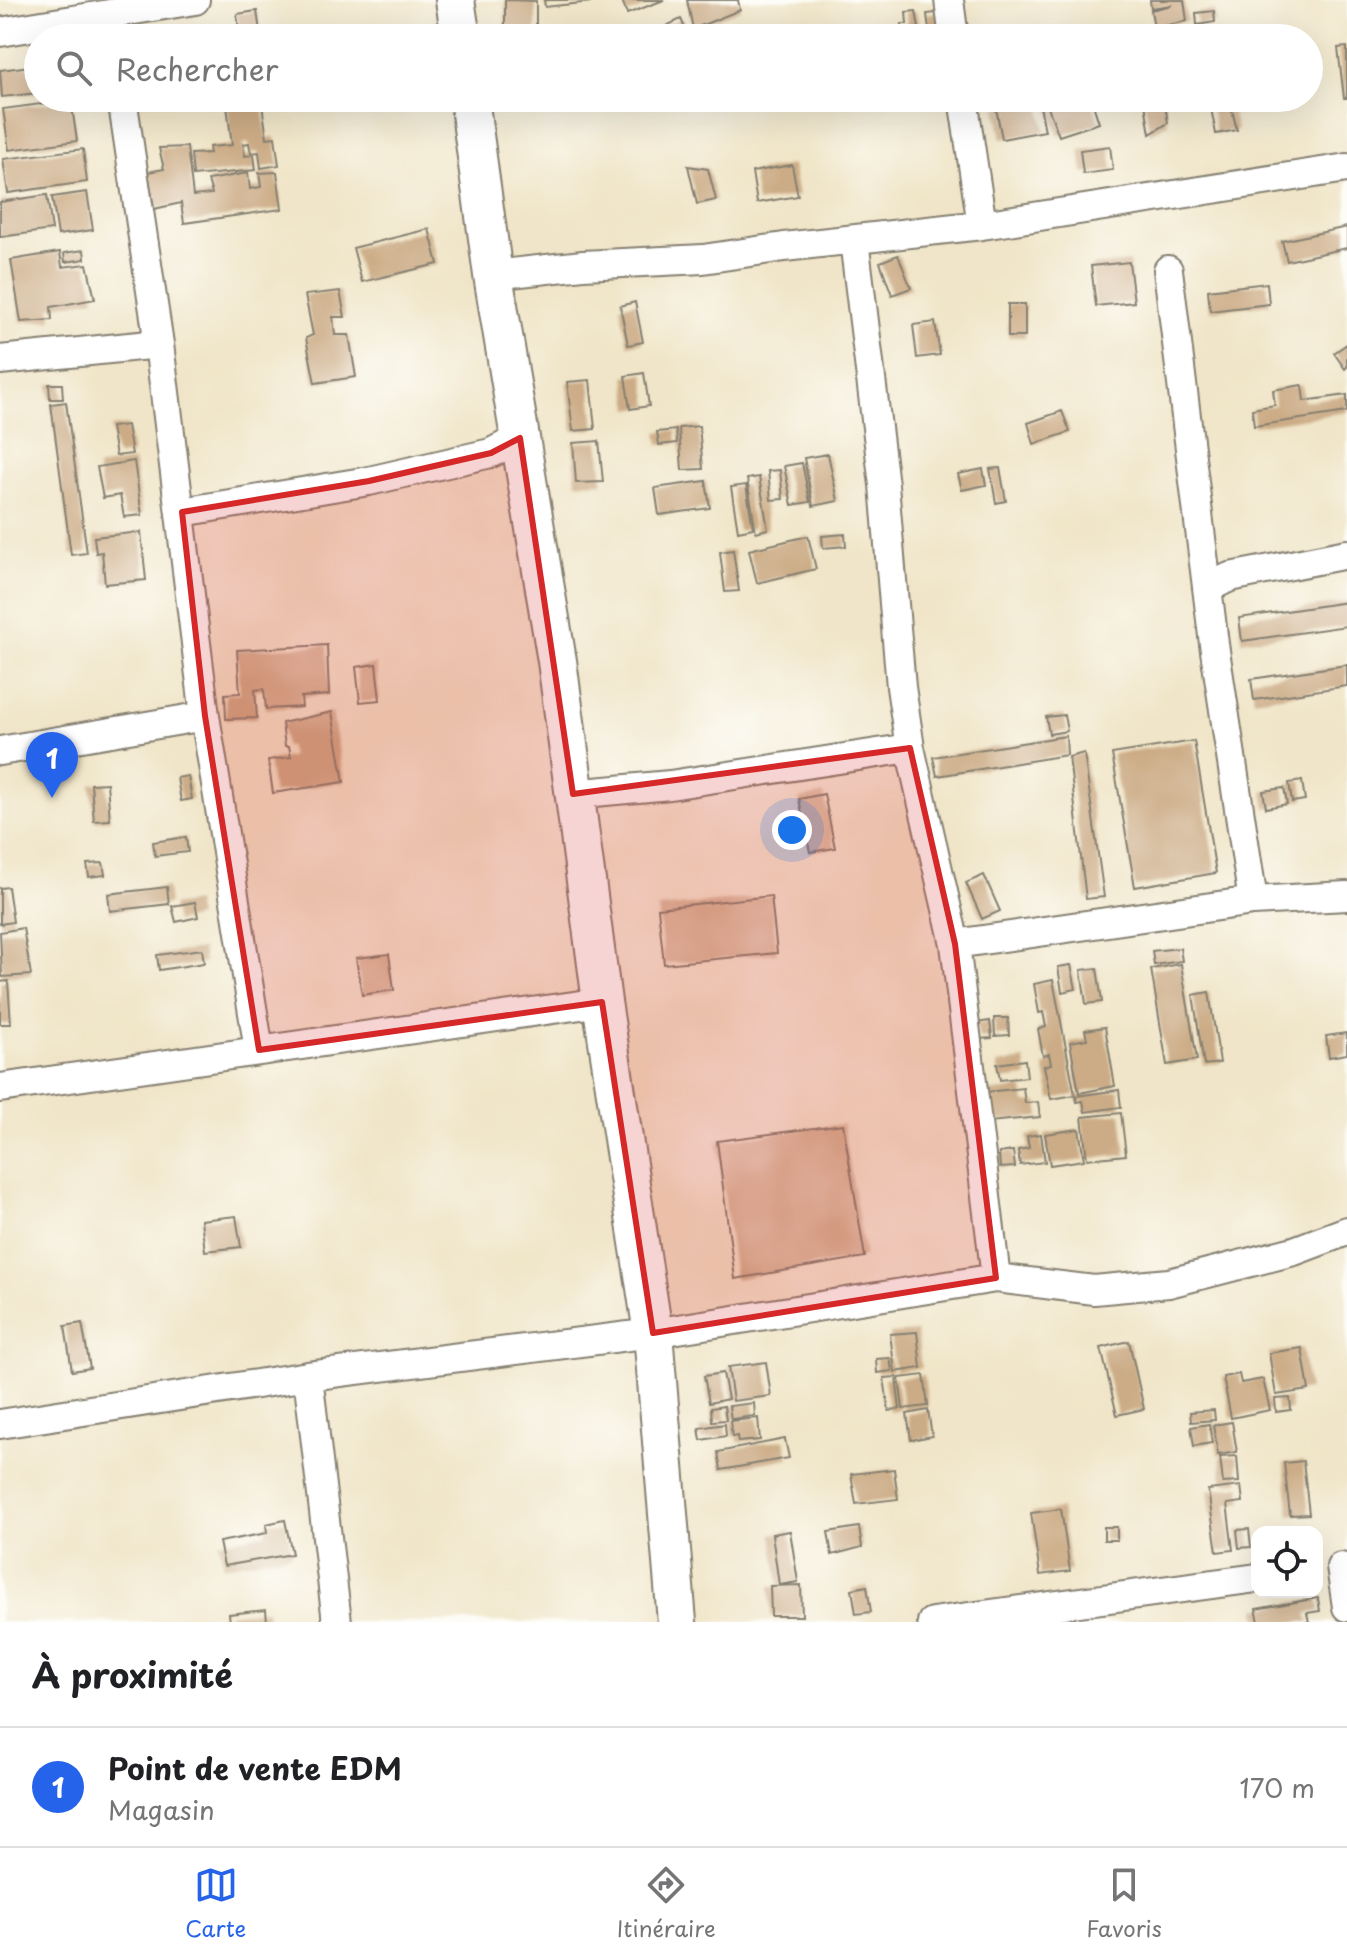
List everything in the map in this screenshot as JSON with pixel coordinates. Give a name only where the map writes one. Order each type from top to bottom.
[{"type":"street","points":[[59,24],[195,0]]},
{"type":"street","points":[[455,0],[459,24]]},
{"type":"street","points":[[949,0],[952,24]]},
{"type":"street","points":[[0,32],[24,29]]},
{"type":"street","points":[[124,112],[182,512],[205,716],[259,1050]]},
{"type":"street","points":[[471,112],[493,275],[557,661],[602,1002],[653,1333],[677,1622]]},
{"type":"street","points":[[965,112],[982,225]]},
{"type":"street","points":[[493,275],[583,265],[703,259],[982,225],[1347,168]]},
{"type":"street","points":[[854,240],[884,485],[901,687],[910,748],[955,944],[996,1278]]},
{"type":"street","points":[[1168,270],[1207,588],[1253,901]]},
{"type":"street","points":[[0,360],[159,344]]},
{"type":"street","points":[[182,512],[369,481],[491,453],[520,438]]},
{"type":"street","points":[[1207,588],[1230,577],[1347,554]]},
{"type":"street","points":[[0,751],[205,716]]},
{"type":"street","points":[[573,794],[670,785],[910,748]]},
{"type":"street","points":[[955,944],[1253,901],[1347,896]]},
{"type":"street","points":[[0,1088],[602,1002]]},
{"type":"street","points":[[0,1424],[308,1376],[653,1333],[996,1278],[1094,1290],[1169,1283],[1294,1251],[1347,1231]]},
{"type":"street","points":[[308,1376],[337,1622]]},
{"type":"street","points":[[1335,1568],[1347,1607]]},
{"type":"street","points":[[932,1622],[1034,1615],[1251,1579]]},
{"type":"highlighted area","points":[[520,438],[573,794],[910,748],[955,944],[996,1278],[653,1333],[602,1002],[259,1050],[205,716],[182,512],[369,481],[491,453]]},
{"type":"building","points":[[505,0],[536,1],[536,24],[505,24]]},
{"type":"building","points":[[544,0],[591,0],[591,2],[545,7]]},
{"type":"building","points":[[622,0],[664,0],[627,14]]},
{"type":"building","points":[[687,0],[738,0],[740,10],[705,24],[692,24]]},
{"type":"building","points":[[1150,0],[1184,0],[1187,21],[1153,24],[1151,10],[1172,5],[1151,8]]},
{"type":"building","points":[[257,11],[259,24],[238,24],[237,14]]},
{"type":"building","points":[[916,11],[918,24],[907,24],[906,12]]},
{"type":"building","points":[[1214,11],[1215,22],[1197,24],[1196,13]]},
{"type":"building","points":[[943,12],[944,24],[928,24],[927,14]]},
{"type":"building","points":[[1347,47],[1347,98],[1344,98],[1338,48]]},
{"type":"building","points":[[24,67],[24,95],[2,97],[0,70]]},
{"type":"building","points":[[24,106],[24,112],[73,112],[77,141],[9,150],[3,109]]},
{"type":"building","points":[[228,112],[263,112],[267,138],[275,137],[279,165],[261,168],[259,152],[251,153],[249,143],[243,144],[245,156],[254,155],[256,170],[193,176],[191,154],[210,153],[209,147],[232,145]]},
{"type":"building","points":[[997,112],[1041,112],[1045,131],[1002,139]]},
{"type":"building","points":[[1050,112],[1095,112],[1099,123],[1059,136]]},
{"type":"building","points":[[1146,112],[1166,112],[1168,123],[1150,134]]},
{"type":"building","points":[[1212,112],[1232,112],[1237,130],[1216,134]]},
{"type":"building","points":[[1110,146],[1113,170],[1083,174],[1080,150]]},
{"type":"building","points":[[187,147],[193,196],[212,194],[208,180],[248,173],[250,189],[261,187],[259,173],[277,172],[282,209],[184,223],[181,203],[154,209],[148,172],[164,169],[159,148]]},
{"type":"building","points":[[83,149],[87,182],[8,193],[3,159]]},
{"type":"building","points":[[792,165],[798,196],[757,203],[752,172]]},
{"type":"building","points":[[688,166],[708,169],[716,200],[697,204]]},
{"type":"building","points":[[87,192],[93,230],[58,235],[52,197]]},
{"type":"building","points":[[47,195],[52,230],[0,237],[0,202]]},
{"type":"building","points":[[1347,227],[1347,248],[1287,261],[1282,241]]},
{"type":"building","points":[[429,229],[438,264],[362,282],[353,248]]},
{"type":"building","points":[[84,250],[85,259],[65,262],[64,253]]},
{"type":"building","points":[[60,252],[62,267],[87,264],[95,299],[51,307],[52,320],[21,322],[11,260]]},
{"type":"building","points":[[898,255],[911,288],[892,295],[880,262]]},
{"type":"building","points":[[1129,262],[1134,302],[1096,306],[1091,266]]},
{"type":"building","points":[[1267,283],[1269,304],[1210,311],[1208,290]]},
{"type":"building","points":[[340,291],[345,317],[333,317],[335,335],[349,335],[356,377],[315,383],[306,338],[313,335],[305,295]]},
{"type":"building","points":[[635,302],[643,342],[628,345],[620,306]]},
{"type":"building","points":[[1008,304],[1025,304],[1025,337],[1008,337]]},
{"type":"building","points":[[935,322],[940,355],[917,358],[913,325]]},
{"type":"building","points":[[1347,344],[1347,367],[1345,369],[1334,353]]},
{"type":"building","points":[[644,373],[649,406],[630,409],[625,376]]},
{"type":"building","points":[[590,380],[595,429],[573,431],[567,382]]},
{"type":"building","points":[[49,384],[62,384],[63,399],[50,399]]},
{"type":"building","points":[[1302,385],[1304,401],[1347,395],[1347,412],[1254,426],[1252,409],[1275,405],[1273,390]]},
{"type":"building","points":[[66,402],[87,553],[71,555],[51,404]]},
{"type":"building","points":[[1062,411],[1070,432],[1034,444],[1028,423]]},
{"type":"building","points":[[127,425],[132,454],[116,456],[111,427]]},
{"type":"building","points":[[699,426],[703,469],[682,470],[679,428]]},
{"type":"building","points":[[676,430],[677,443],[659,445],[657,432]]},
{"type":"building","points":[[599,441],[603,482],[576,483],[573,443]]},
{"type":"building","points":[[828,454],[838,501],[813,506],[804,458]]},
{"type":"building","points":[[134,461],[142,515],[124,517],[120,495],[103,498],[97,467]]},
{"type":"building","points":[[802,463],[810,502],[792,505],[784,466]]},
{"type":"building","points":[[1000,468],[1006,501],[996,503],[990,469]]},
{"type":"building","points":[[983,469],[986,485],[962,490],[958,474]]},
{"type":"building","points":[[780,470],[783,499],[771,500],[768,471]]},
{"type":"building","points":[[759,477],[768,529],[756,532],[747,479]]},
{"type":"building","points":[[706,481],[710,508],[659,515],[655,488]]},
{"type":"building","points":[[746,485],[753,528],[738,531],[731,487]]},
{"type":"building","points":[[141,532],[146,580],[105,584],[102,552],[96,553],[94,537]]},
{"type":"building","points":[[845,534],[846,546],[823,548],[822,536]]},
{"type":"building","points":[[808,536],[816,569],[757,583],[749,550]]},
{"type":"building","points":[[733,550],[739,591],[725,592],[720,552]]},
{"type":"building","points":[[1347,602],[1347,626],[1242,641],[1239,618]]},
{"type":"building","points":[[327,645],[329,695],[301,697],[302,707],[266,709],[264,689],[255,690],[257,718],[226,719],[225,694],[240,693],[237,650]]},
{"type":"building","points":[[376,664],[380,700],[360,702],[356,667]]},
{"type":"building","points":[[1347,665],[1347,686],[1254,700],[1251,679]]},
{"type":"building","points":[[332,712],[344,782],[273,793],[268,760],[291,757],[289,746],[285,746],[282,723]]},
{"type":"building","points":[[1064,715],[1067,731],[1049,734],[1046,717]]},
{"type":"building","points":[[1066,736],[1067,755],[937,776],[933,757]]},
{"type":"building","points":[[1194,741],[1216,873],[1135,887],[1112,754]]},
{"type":"building","points":[[1084,753],[1104,897],[1086,899],[1069,757]]},
{"type":"building","points":[[188,776],[192,799],[181,801],[177,778]]},
{"type":"building","points":[[1302,781],[1305,800],[1292,802],[1289,783]]},
{"type":"building","points":[[107,783],[110,820],[94,821],[91,784]]},
{"type":"building","points":[[1284,788],[1287,804],[1266,808],[1263,791]]},
{"type":"building","points":[[824,794],[835,848],[810,852],[799,799]]},
{"type":"building","points":[[186,837],[188,852],[155,856],[153,842]]},
{"type":"building","points":[[103,863],[105,875],[89,877],[87,864]]},
{"type":"building","points":[[984,875],[1000,911],[982,919],[966,883]]},
{"type":"building","points":[[8,887],[13,922],[0,924],[0,888]]},
{"type":"building","points":[[167,887],[169,904],[110,911],[108,894]]},
{"type":"building","points":[[771,896],[777,953],[664,964],[658,908]]},
{"type":"building","points":[[195,902],[198,917],[176,922],[172,906]]},
{"type":"building","points":[[23,928],[31,975],[2,977],[0,932]]},
{"type":"building","points":[[1180,948],[1182,961],[1154,965],[1152,951]]},
{"type":"building","points":[[202,949],[204,963],[159,970],[157,955]]},
{"type":"building","points":[[389,954],[394,990],[362,995],[356,958]]},
{"type":"building","points":[[1181,964],[1197,1060],[1167,1065],[1151,969]]},
{"type":"building","points":[[1071,965],[1076,989],[1062,992],[1058,967]]},
{"type":"building","points":[[1097,968],[1102,1002],[1086,1004],[1081,970]]},
{"type":"building","points":[[1053,980],[1075,1095],[1051,1099],[1044,1066],[1051,1064],[1049,1054],[1043,1056],[1038,1029],[1046,1027],[1043,1012],[1039,1013],[1034,984]]},
{"type":"building","points":[[8,981],[11,1024],[0,1024],[0,982]]},
{"type":"building","points":[[1209,992],[1220,1063],[1204,1065],[1193,995]]},
{"type":"building","points":[[994,1018],[1008,1018],[1009,1035],[995,1036]]},
{"type":"building","points":[[990,1021],[992,1038],[979,1039],[976,1023]]},
{"type":"building","points":[[1105,1027],[1115,1086],[1079,1093],[1070,1042],[1087,1039],[1085,1030]]},
{"type":"building","points":[[1347,1033],[1347,1054],[1329,1057],[1326,1036]]},
{"type":"building","points":[[1025,1060],[1027,1077],[1000,1080],[997,1064]]},
{"type":"building","points":[[1023,1088],[1025,1103],[1038,1102],[1040,1117],[989,1122],[986,1092]]},
{"type":"building","points":[[1119,1090],[1121,1107],[1085,1112],[1083,1101],[1077,1102],[1076,1096]]},
{"type":"building","points":[[1121,1113],[1126,1155],[1087,1159],[1082,1117]]},
{"type":"building","points":[[843,1124],[865,1257],[735,1279],[717,1141]]},
{"type":"building","points":[[1079,1129],[1084,1160],[1050,1165],[1045,1134]]},
{"type":"building","points":[[1041,1134],[1045,1162],[1020,1165],[1018,1150],[1029,1148],[1027,1136]]},
{"type":"building","points":[[1013,1151],[1015,1167],[1000,1168],[999,1153]]},
{"type":"building","points":[[236,1216],[241,1247],[205,1251],[201,1220]]},
{"type":"building","points":[[82,1323],[90,1368],[72,1371],[65,1326]]},
{"type":"building","points":[[917,1332],[921,1368],[895,1372],[890,1334]]},
{"type":"building","points":[[1129,1341],[1144,1409],[1117,1415],[1101,1348]]},
{"type":"building","points":[[1302,1348],[1309,1390],[1276,1395],[1269,1353]]},
{"type":"building","points":[[890,1358],[892,1371],[877,1373],[876,1359]]},
{"type":"building","points":[[766,1362],[771,1396],[733,1401],[728,1367]]},
{"type":"building","points":[[723,1373],[728,1399],[709,1403],[704,1376]]},
{"type":"building","points":[[1239,1374],[1241,1383],[1263,1379],[1270,1410],[1231,1418],[1223,1377]]},
{"type":"building","points":[[924,1375],[928,1406],[903,1409],[899,1378]]},
{"type":"building","points":[[896,1377],[900,1409],[889,1411],[884,1378]]},
{"type":"building","points":[[1290,1398],[1291,1410],[1276,1412],[1275,1399]]},
{"type":"building","points":[[754,1403],[755,1416],[731,1419],[729,1406]]},
{"type":"building","points":[[724,1406],[726,1420],[712,1421],[711,1408]]},
{"type":"building","points":[[928,1410],[932,1436],[911,1440],[907,1414]]},
{"type":"building","points":[[1214,1410],[1215,1420],[1191,1422],[1190,1412]]},
{"type":"building","points":[[758,1418],[760,1440],[738,1442],[737,1436],[732,1437],[730,1421]]},
{"type":"building","points":[[1232,1422],[1237,1452],[1218,1455],[1213,1425]]},
{"type":"building","points":[[725,1424],[726,1436],[701,1440],[699,1428]]},
{"type":"building","points":[[1209,1424],[1212,1443],[1194,1446],[1191,1427]]},
{"type":"building","points":[[785,1439],[789,1458],[721,1470],[718,1452]]},
{"type":"building","points":[[1237,1456],[1239,1482],[1223,1483],[1220,1457]]},
{"type":"building","points":[[1303,1461],[1309,1514],[1290,1515],[1284,1463]]},
{"type":"building","points":[[894,1469],[898,1499],[856,1504],[851,1474]]},
{"type":"building","points":[[1241,1486],[1243,1502],[1227,1504],[1233,1550],[1217,1552],[1208,1490]]},
{"type":"building","points":[[1061,1509],[1070,1571],[1040,1575],[1031,1513]]},
{"type":"building","points":[[285,1520],[292,1554],[224,1566],[219,1542],[267,1533],[266,1524]]},
{"type":"building","points":[[859,1527],[862,1547],[832,1555],[828,1532]]},
{"type":"building","points":[[1104,1527],[1117,1527],[1117,1540],[1104,1540]]},
{"type":"building","points":[[1249,1529],[1251,1547],[1239,1548],[1237,1530]]},
{"type":"building","points":[[790,1531],[798,1582],[779,1585],[772,1534]]},
{"type":"building","points":[[801,1585],[802,1616],[771,1616],[770,1586]]},
{"type":"building","points":[[867,1586],[871,1612],[856,1614],[852,1589]]},
{"type":"building","points":[[1318,1598],[1320,1611],[1307,1613],[1309,1622],[1259,1622],[1256,1609]]},
{"type":"building","points":[[266,1610],[267,1622],[230,1622],[229,1614]]},
{"type":"place","name":"Point de vente EDM","points":[[52,798]]}]
